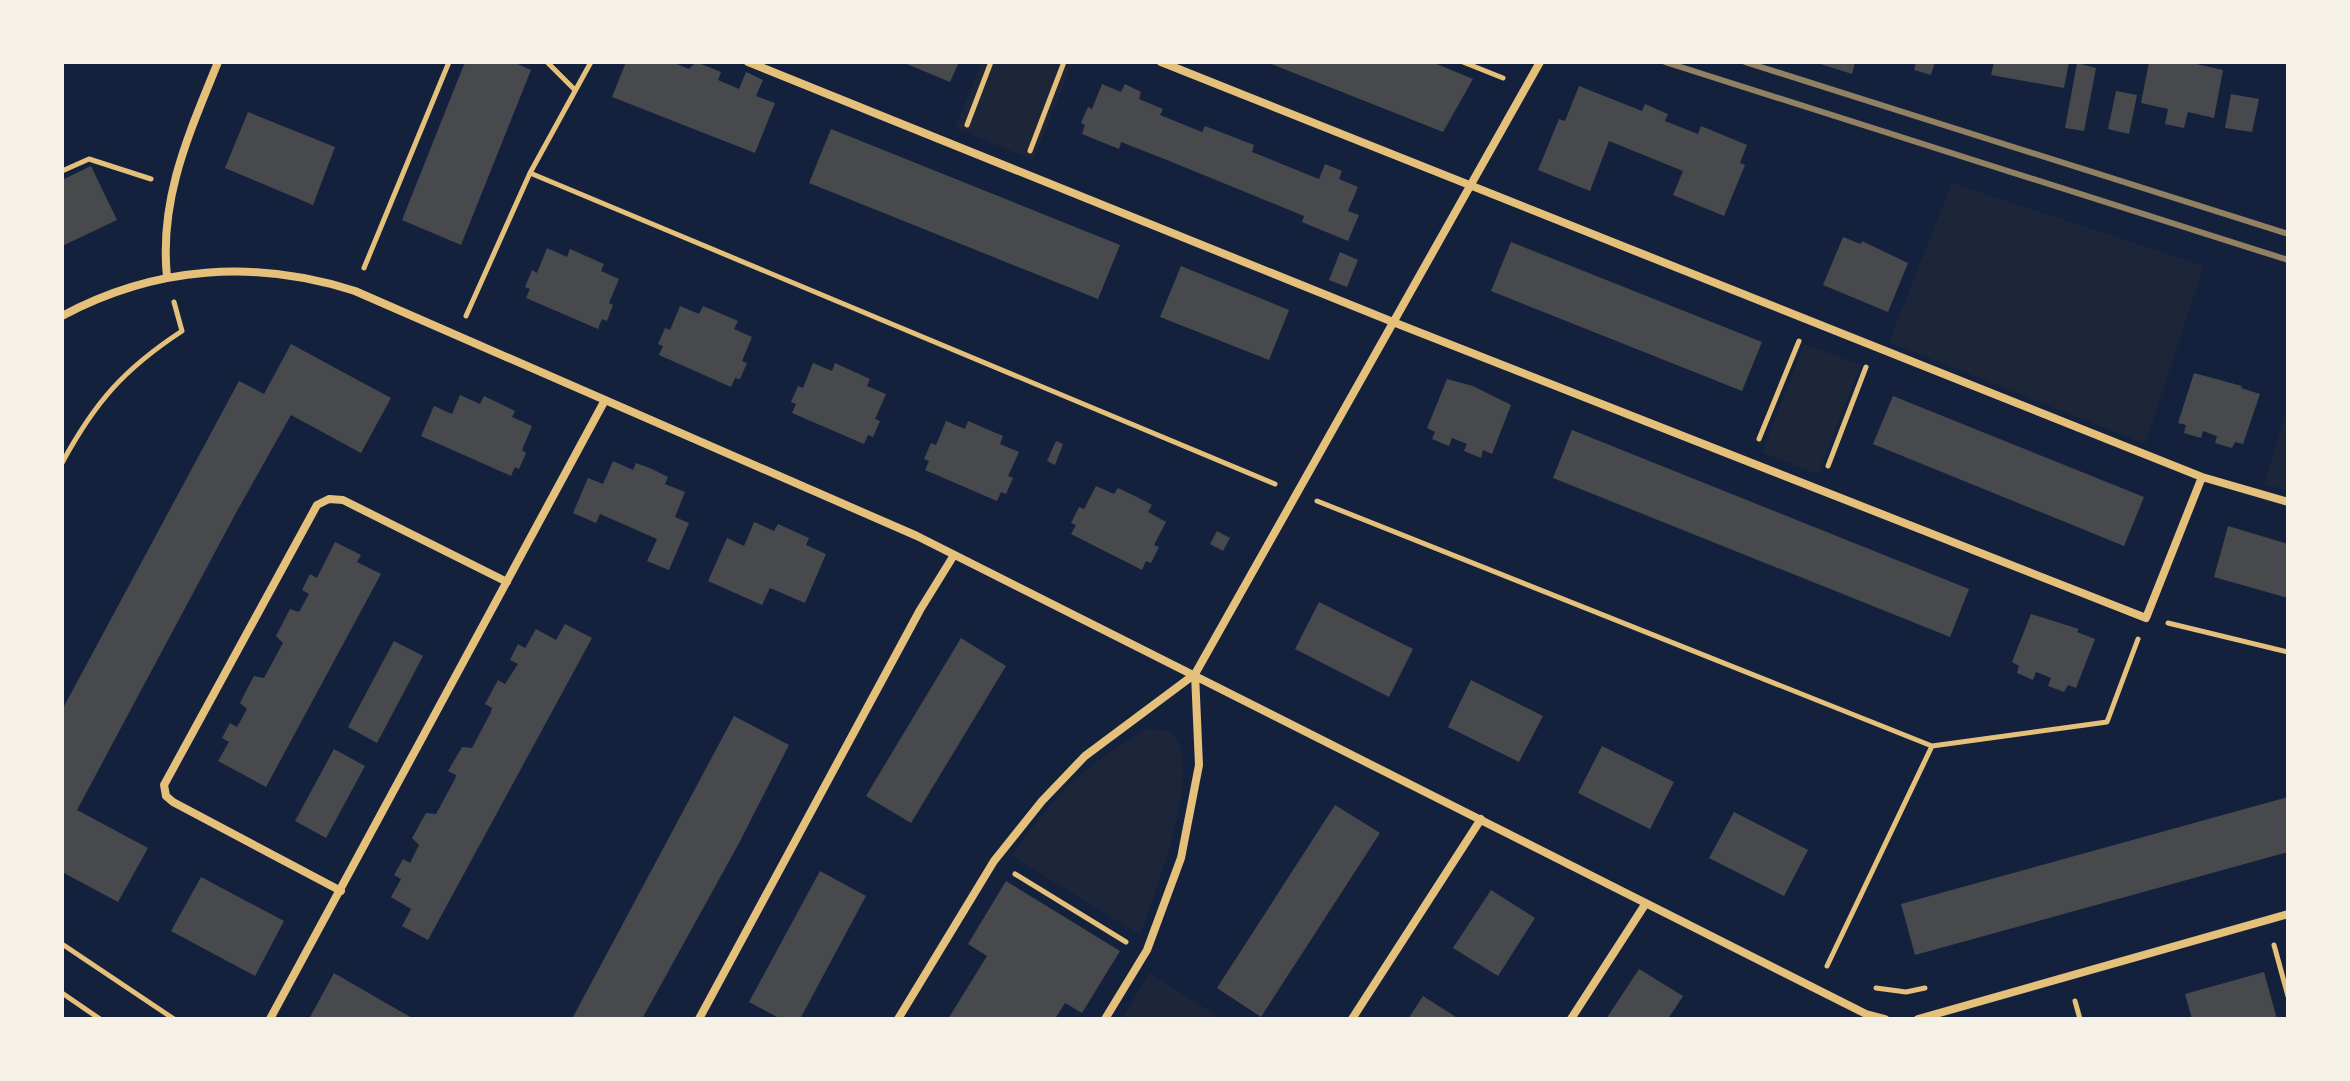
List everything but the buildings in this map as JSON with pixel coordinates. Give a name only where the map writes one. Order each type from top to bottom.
[{"type":"street","points":[[167,277],[164,225],[171,185],[218,62]]},
{"type":"street","points":[[748,62],[1393,322],[2146,618],[2202,477]]},
{"type":"street","points":[[1161,62],[2202,477],[2288,502]]},
{"type":"street","points":[[898,1019],[994,861],[1042,801],[1085,756],[1195,674],[1540,62]]},
{"type":"street","points":[[62,316],[119,291],[167,277],[241,270],[314,279],[355,291],[954,555],[1195,674],[1864,1016],[1885,1019]]},
{"type":"street","points":[[270,1019],[605,400]]},
{"type":"street","points":[[341,891],[173,802],[166,796],[164,785],[317,505],[329,499],[343,500],[507,582]]},
{"type":"street","points":[[699,1019],[920,610],[954,555]]},
{"type":"street","points":[[1105,1019],[1145,953],[1181,858],[1199,765],[1195,674]]},
{"type":"street","points":[[1352,1019],[1481,819]]},
{"type":"street","points":[[1571,1019],[1646,903]]},
{"type":"street","points":[[1918,1019],[2288,914]]},
{"type":"path","points":[[368,258],[449,62]]},
{"type":"path","points":[[547,62],[575,90]]},
{"type":"path","points":[[457,335],[530,173],[591,62]]},
{"type":"path","points":[[970,118],[991,62]]},
{"type":"path","points":[[1032,145],[1064,62]]},
{"type":"path","points":[[1463,62],[1503,78]]},
{"type":"path","points":[[62,171],[89,159],[171,185]]},
{"type":"path","points":[[530,173],[1297,493],[1932,746],[2107,722],[2146,618],[2288,652]]},
{"type":"path","points":[[62,463],[106,392],[151,351],[182,331],[167,277]]},
{"type":"path","points":[[1759,439],[1807,321]]},
{"type":"path","points":[[1828,466],[1874,347]]},
{"type":"path","points":[[1836,971],[1824,965],[1932,746]]},
{"type":"path","points":[[994,861],[1145,953]]},
{"type":"path","points":[[62,944],[174,1019]]},
{"type":"path","points":[[2274,945],[2288,996]]},
{"type":"path","points":[[1872,988],[1906,992],[1933,986]]},
{"type":"path","points":[[62,993],[100,1019]]},
{"type":"path","points":[[2075,1001],[2080,1019]]},
{"type":"shaded area","points":[[982,62],[1073,62],[1033,160],[955,128]]},
{"type":"shaded area","points":[[1952,183],[2204,266],[2145,444],[1889,342]]},
{"type":"shaded area","points":[[1804,344],[1861,365],[1818,474],[1762,453]]},
{"type":"shaded area","points":[[2288,405],[2288,491],[2264,484]]},
{"type":"shaded area","points":[[1146,729],[1172,734],[1178,742],[1183,760],[1183,784],[1172,838],[1140,935],[1012,856],[1041,816],[1071,784],[1104,756]]},
{"type":"shaded area","points":[[1149,973],[1222,1019],[1122,1019]]},
{"type":"railway","points":[[1665,62],[2288,260]]},
{"type":"railway","points":[[1745,62],[2288,234]]}]
